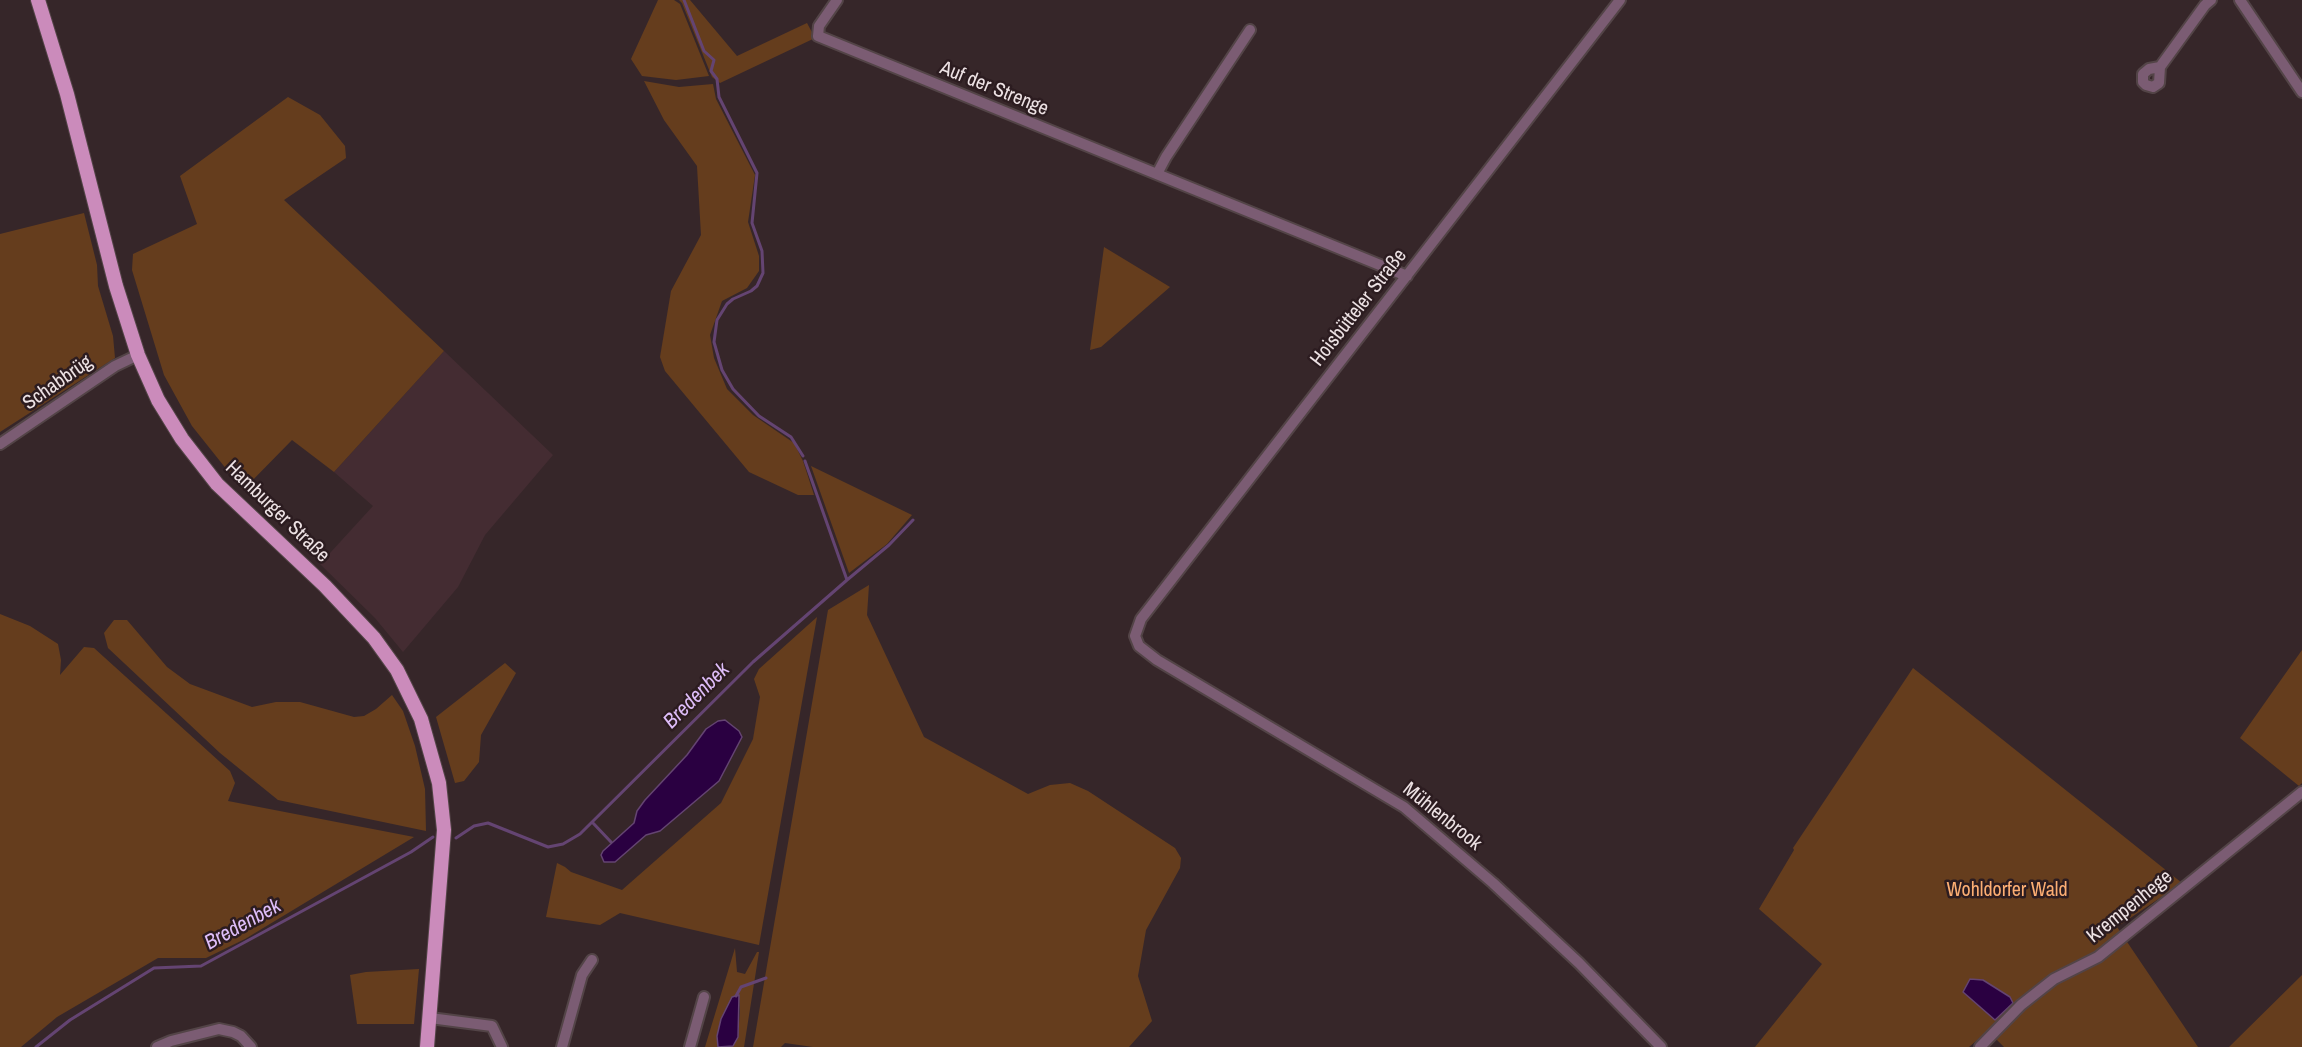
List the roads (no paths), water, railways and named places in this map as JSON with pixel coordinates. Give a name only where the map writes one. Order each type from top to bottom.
[{"type":"main road","name":"Hamburger Straße","points":[[38,0],[67,94],[116,286],[138,355],[166,414],[204,468],[235,502],[347,608],[374,638],[397,670],[415,705],[430,747],[442,801],[444,830],[427,1047]]},
{"type":"street","name":"Auf der Strenge","points":[[837,0],[819,26],[818,36],[1407,276]]},
{"type":"street","name":"Hoisbütteler Straße","points":[[1136,641],[1136,631],[1141,620],[1620,0]]},
{"type":"street","points":[[2160,67],[2211,0]]},
{"type":"street","points":[[2240,0],[2302,92]]},
{"type":"street","points":[[1157,174],[1250,30]]},
{"type":"street","name":"Schabbrüg","points":[[0,444],[115,366],[138,355]]},
{"type":"street","name":"Mühlenbrook","points":[[1136,641],[1156,660],[1404,807],[1528,915],[1579,963],[1660,1047]]},
{"type":"street","name":"Krempenhege","points":[[1980,1047],[2021,1005],[2054,979],[2098,957],[2302,792]]},
{"type":"street","points":[[562,1047],[582,975],[592,960]]},
{"type":"street","points":[[690,1047],[704,997]]},
{"type":"street","points":[[430,1018],[488,1025],[496,1032],[502,1047]]},
{"type":"street","points":[[157,1047],[171,1041],[219,1029],[241,1036],[251,1047]]},
{"type":"waterway","name":"Bredenbek","points":[[684,0],[704,51],[714,60],[711,71],[717,79],[719,97],[757,173],[752,223],[762,251],[763,273],[757,286],[727,304],[717,320],[714,342],[722,370],[733,389],[759,416],[791,437],[803,456]]},
{"type":"waterway","name":"Bredenbek","points":[[456,838],[474,826],[488,823],[548,847],[563,844],[580,834],[753,662],[847,580],[805,461]]},
{"type":"waterway","points":[[847,580],[889,545],[913,520]]},
{"type":"waterway","points":[[593,823],[611,842]]},
{"type":"waterway","name":"Bredenbek","points":[[36,1047],[70,1020],[154,968],[201,966],[411,852],[433,837]]},
{"type":"waterway","points":[[736,996],[741,987],[766,978]]},
{"type":"park label","name":"Wohldorfer Wald","points":[[2007,891]]}]
